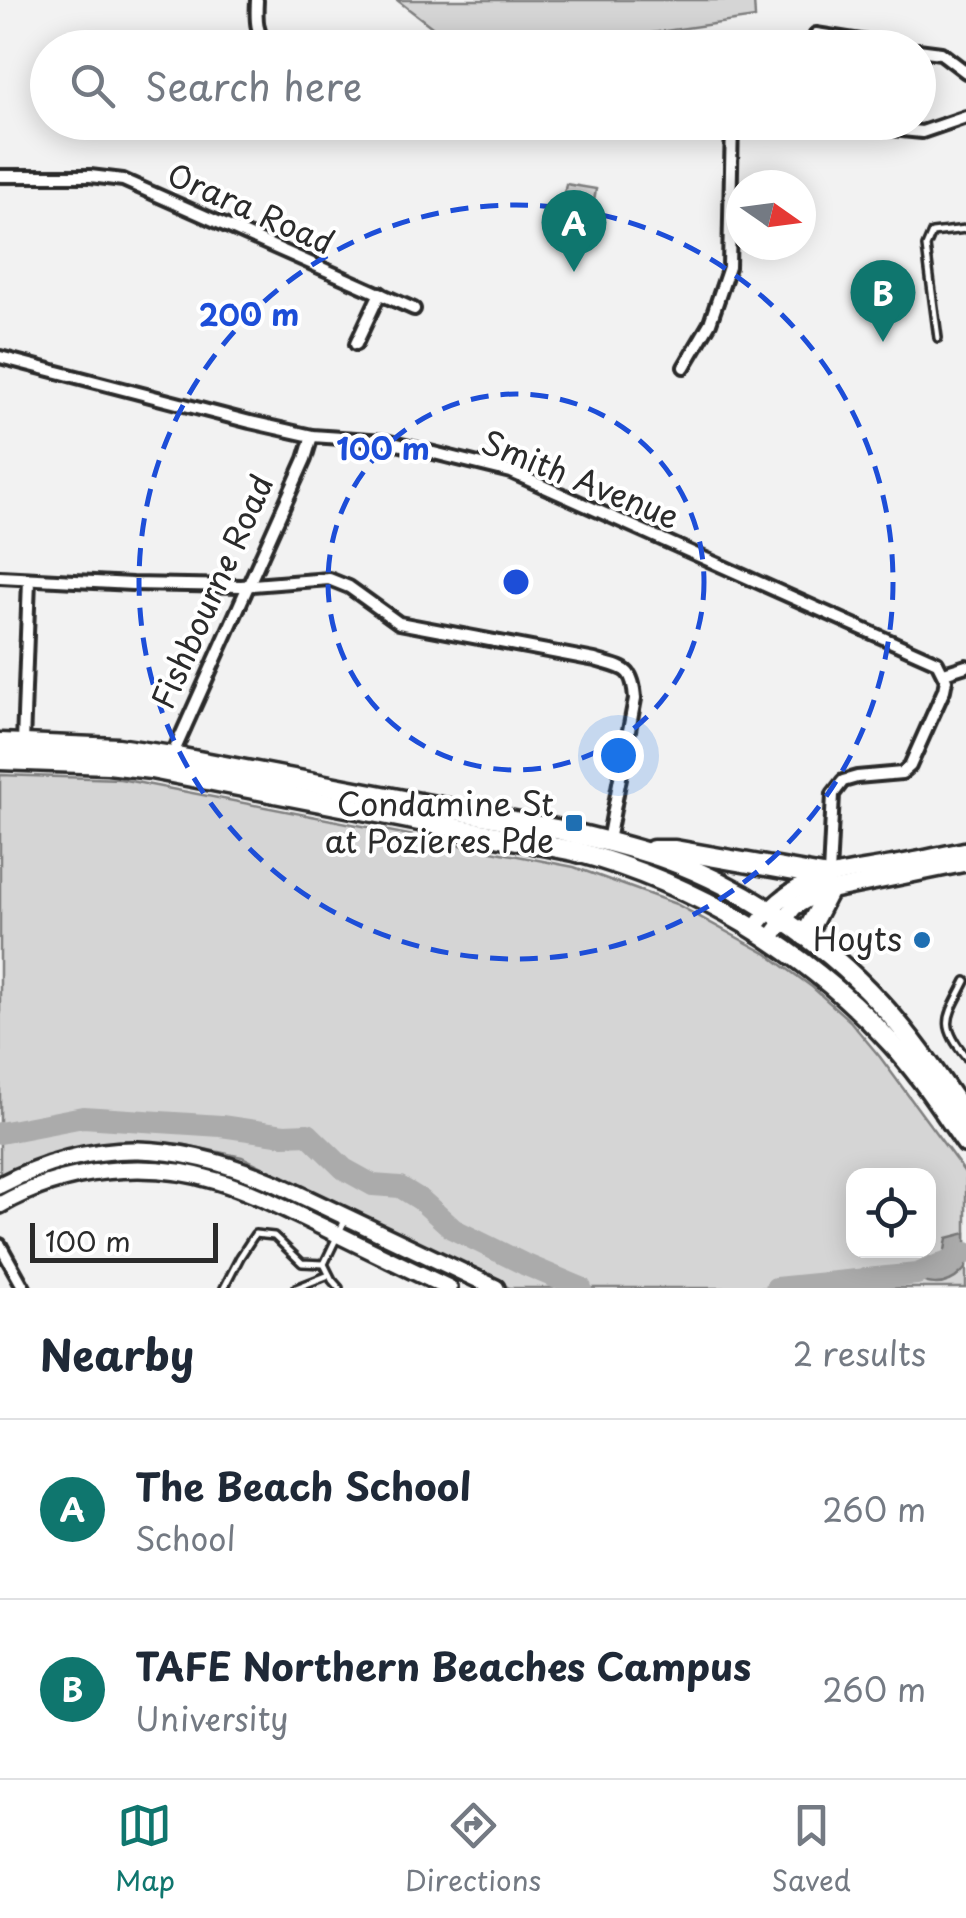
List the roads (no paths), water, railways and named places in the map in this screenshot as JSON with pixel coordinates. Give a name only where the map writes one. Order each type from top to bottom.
[{"type":"highway","points":[[0,743],[118,748],[169,764],[574,851],[676,886],[762,933],[813,970],[890,1041],[966,1143]]},
{"type":"highway","points":[[0,760],[169,764],[608,841],[694,871],[775,915],[857,979],[918,1048],[966,1118]]},
{"type":"highway","points":[[637,850],[675,850],[827,880],[806,936]]},
{"type":"main road","points":[[762,933],[798,887],[966,850]]},
{"type":"main road","points":[[827,880],[966,863]]},
{"type":"main road","points":[[0,1186],[37,1168],[90,1153],[151,1149],[184,1153],[245,1170],[496,1288]]},
{"type":"main road","points":[[0,1205],[84,1174],[164,1170],[244,1190],[448,1288]]},
{"type":"street","points":[[258,0],[258,30]]},
{"type":"street","points":[[936,52],[966,72]]},
{"type":"street","points":[[936,127],[966,117]]},
{"type":"street","points":[[684,368],[710,323],[729,268],[732,140]]},
{"type":"street","name":"Orara Road","points":[[0,176],[123,180],[414,309]]},
{"type":"street","points":[[356,344],[380,293]]},
{"type":"street","name":"Smith Avenue","points":[[0,357],[312,436],[385,440],[510,472],[938,662],[944,673]]},
{"type":"street","name":"Fishbourne Road","points":[[169,764],[312,436]]},
{"type":"street","points":[[0,577],[248,586],[329,579],[349,586],[399,623],[626,669],[634,680],[634,699],[608,841]]},
{"type":"street","points":[[23,744],[29,580]]},
{"type":"street","points":[[827,880],[833,794],[843,781],[902,773],[910,766],[944,690],[944,673],[966,666]]},
{"type":"street","points":[[0,1245],[24,1288]]},
{"type":"lane","points":[[938,338],[926,247],[932,233],[966,229]]},
{"type":"lane","points":[[966,981],[947,1024],[948,1032],[966,1057]]},
{"type":"lane","points":[[324,1264],[347,1216]]},
{"type":"lane","points":[[224,1288],[256,1234],[274,1236],[302,1263],[324,1264]]},
{"type":"lane","points":[[324,1264],[340,1288]]},
{"type":"lane","points":[[296,1288],[329,1274]]},
{"type":"waterway","points":[[0,1133],[83,1117],[308,1134],[344,1169],[373,1185],[400,1187],[453,1229],[581,1288]]},
{"type":"waterway","points":[[776,1288],[917,1274],[966,1253]]},
{"type":"place","name":"The Beach School","points":[[574,272]]},
{"type":"place","name":"TAFE Northern Beaches Campus","points":[[883,342]]},
{"type":"place","name":"Condamine St at Pozieres Pde","points":[[574,823]]},
{"type":"place","name":"Hoyts","points":[[922,940]]}]
